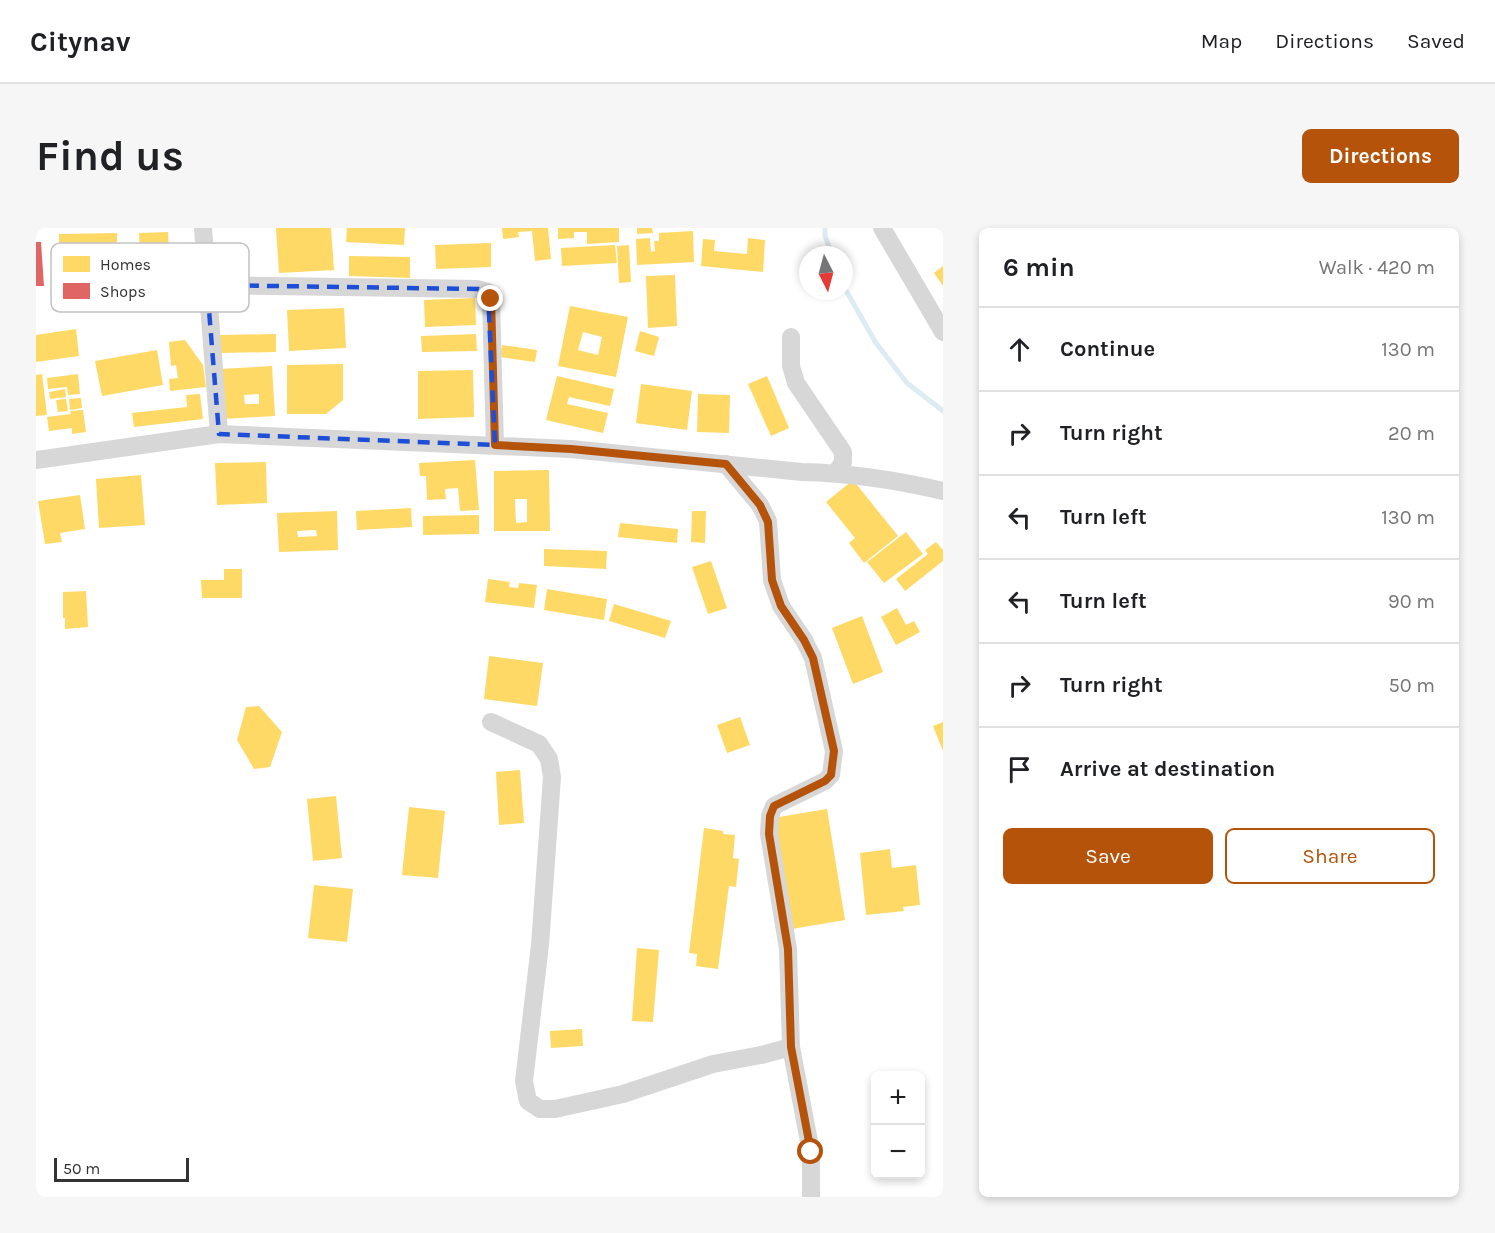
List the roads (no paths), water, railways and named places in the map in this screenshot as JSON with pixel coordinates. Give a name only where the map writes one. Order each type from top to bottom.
[{"type":"street","points":[[202,228],[203,243]]},
{"type":"street","points":[[882,228],[943,332]]},
{"type":"street","points":[[249,286],[478,289],[488,292],[491,299],[495,445]]},
{"type":"street","points":[[209,312],[219,434]]},
{"type":"street","points":[[791,338],[791,366],[796,383],[843,452],[843,462],[836,473]]},
{"type":"street","points":[[36,460],[219,434],[571,449],[802,472],[836,473],[903,482],[943,491]]},
{"type":"street","points":[[726,464],[760,505],[768,522],[772,580],[781,606],[813,658],[834,751],[831,775],[825,781],[774,806],[770,816],[769,834],[788,949],[791,1047],[811,1152],[811,1197]]},
{"type":"street","points":[[491,722],[539,744],[549,759],[552,777],[540,945],[525,1081],[528,1101],[540,1109],[555,1109],[623,1094],[713,1064],[791,1047]]},
{"type":"waterway","points":[[825,228],[829,246]]},
{"type":"waterway","points":[[851,300],[876,343],[907,383],[943,411]]}]
